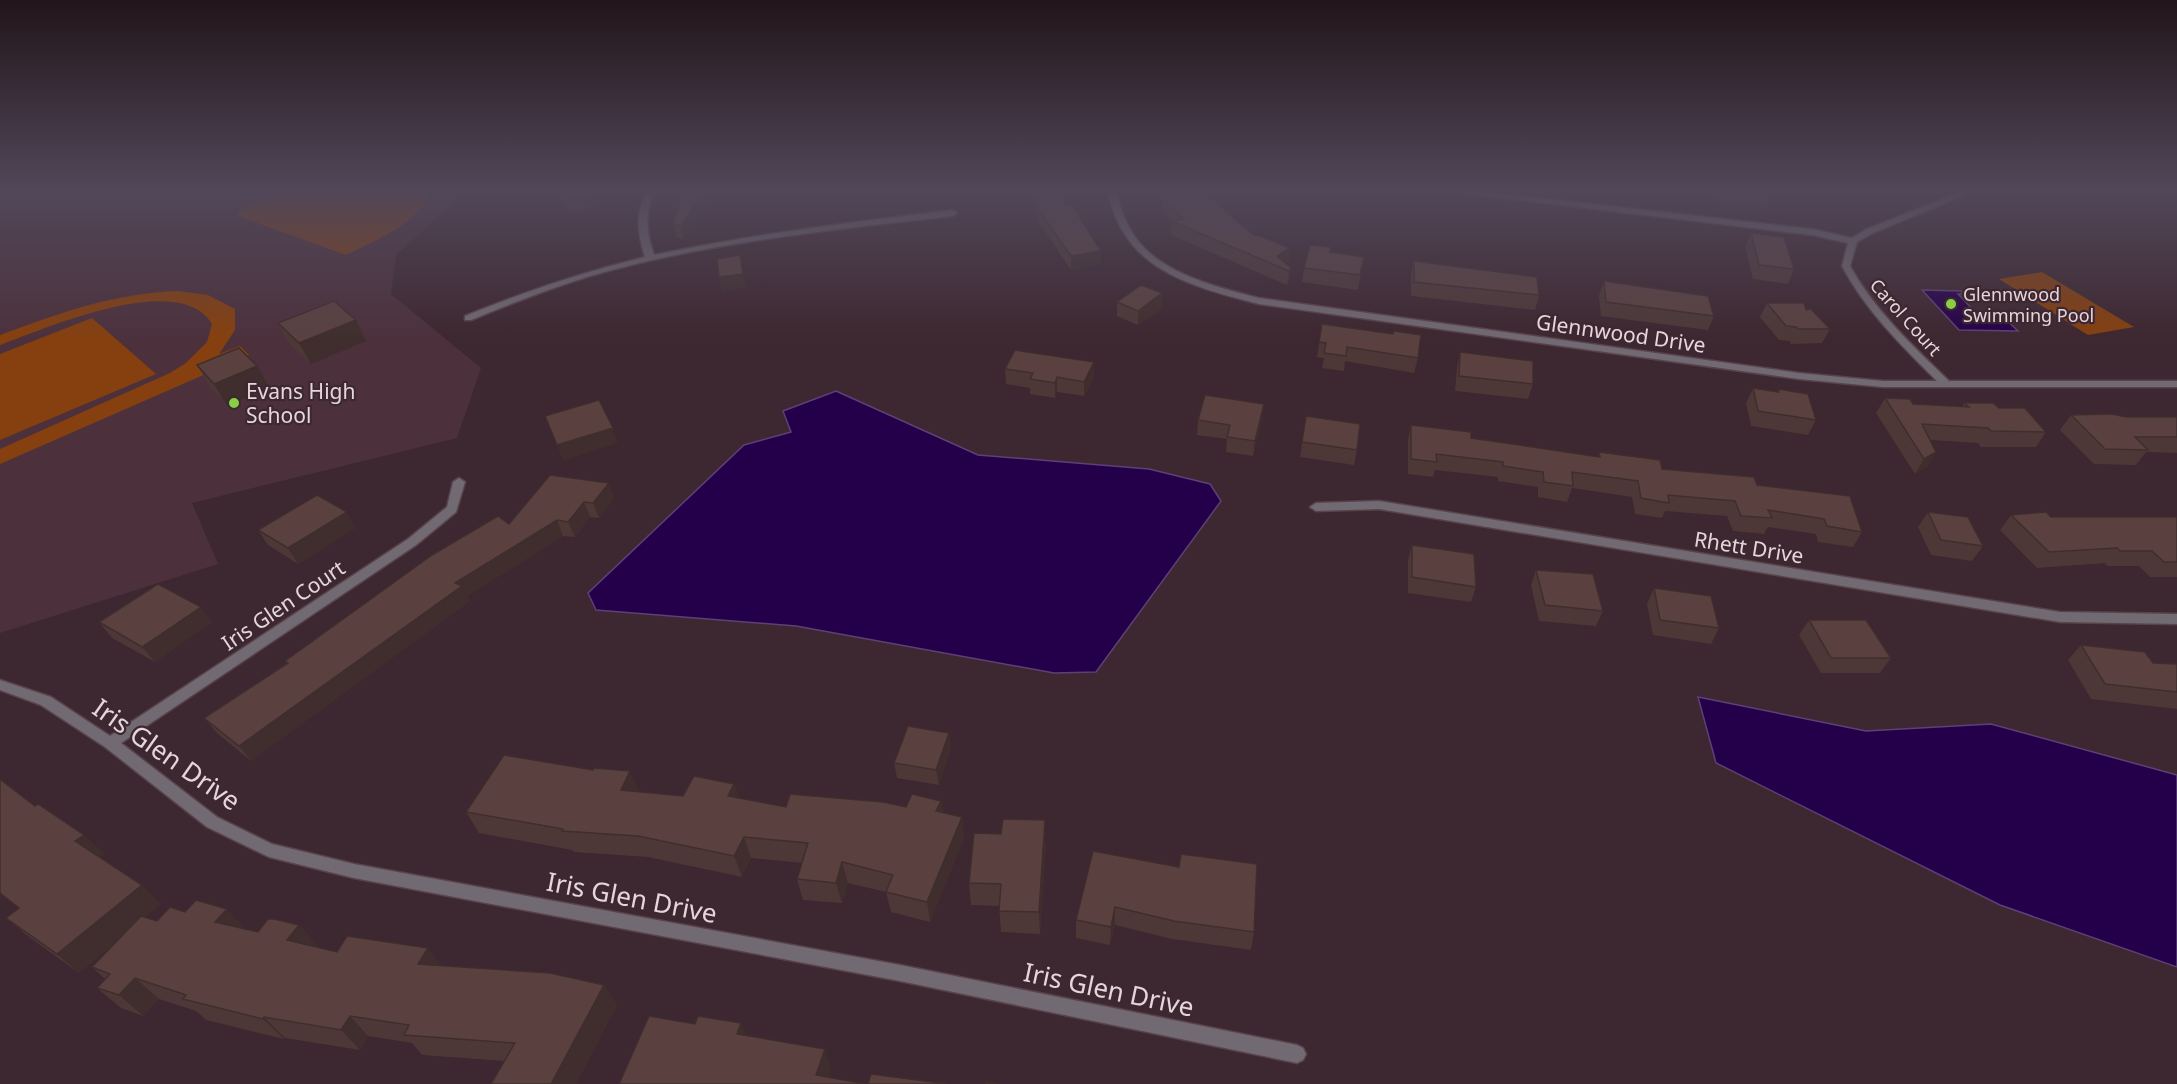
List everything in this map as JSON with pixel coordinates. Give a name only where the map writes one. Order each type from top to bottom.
[{"type":"street","points":[[644,240],[650,257]]},
{"type":"street","points":[[468,318],[556,283],[650,257],[744,240]]},
{"type":"street","name":"Glennwood Drive","points":[[1133,240],[1159,262],[1190,279],[1226,293],[1259,301],[1799,376],[1882,384],[2177,384]]},
{"type":"street","points":[[1847,240],[1853,241]]},
{"type":"street","name":"Carol Court","points":[[1853,241],[1846,266],[1857,289],[1875,312],[1947,385]]},
{"type":"street","name":"Iris Glen Court","points":[[110,743],[412,542],[452,509],[459,482]]},
{"type":"street","name":"Rhett Drive","points":[[1316,507],[1379,505],[2060,616],[2177,619]]},
{"type":"street","name":"Iris Glen Drive","points":[[0,685],[46,700],[110,743],[212,822],[269,850],[354,871],[888,970],[1297,1054]]},
{"type":"shaded area","name":"Evans High School","points":[[0,240],[413,240],[396,255],[391,294],[481,368],[457,438],[192,503],[218,564],[0,633]]},
{"type":"shaded area","points":[[303,240],[376,240],[346,255]]},
{"type":"shaded area","points":[[2042,272],[2134,327],[2088,335],[1999,279]]},
{"type":"shaded area","name":"Glennwood Swimming Pool","points":[[1922,290],[1961,291],[1963,294],[1958,294],[1976,313],[2000,314],[2018,331],[1959,330]]},
{"type":"shaded area","points":[[178,291],[208,295],[235,309],[235,330],[219,354],[240,346],[249,355],[0,464],[0,449],[170,373],[186,363],[207,342],[212,324],[196,308],[172,302],[142,302],[78,317],[0,345],[0,335],[66,312],[110,300]]},
{"type":"shaded area","points":[[92,318],[156,374],[0,440],[0,354]]},
{"type":"shaded area","points":[[836,391],[978,455],[1149,469],[1210,484],[1221,501],[1096,672],[1054,673],[796,626],[596,610],[588,593],[744,445],[791,432],[783,411]]},
{"type":"shaded area","points":[[1698,697],[1866,731],[1991,724],[2177,775],[2177,967],[2000,905],[1716,763]]},
{"type":"building","points":[[1059,240],[1094,240],[1101,251],[1071,256]]},
{"type":"building","points":[[1215,240],[1269,240],[1290,248],[1277,256],[1291,268],[1289,271]]},
{"type":"building","points":[[1753,240],[1785,240],[1794,269],[1759,265]]},
{"type":"building","points":[[1310,245],[1331,247],[1330,252],[1364,257],[1360,275],[1304,268]]},
{"type":"building","points":[[740,255],[743,274],[719,277],[717,259]]},
{"type":"building","points":[[1414,261],[1537,277],[1539,295],[1414,282]]},
{"type":"building","points":[[1604,281],[1708,296],[1714,316],[1606,302]]},
{"type":"building","points":[[1141,285],[1162,293],[1138,311],[1117,302]]},
{"type":"building","points":[[334,301],[356,320],[299,343],[278,323]]},
{"type":"building","points":[[1767,303],[1804,303],[1806,310],[1811,309],[1830,329],[1798,329],[1786,326]]},
{"type":"building","points":[[1322,324],[1393,334],[1394,331],[1421,335],[1418,358],[1347,347],[1346,356],[1324,353],[1326,343],[1319,342]]},
{"type":"building","points":[[239,348],[257,366],[214,384],[197,365]]},
{"type":"building","points":[[1015,350],[1094,362],[1084,382],[1057,377],[1055,383],[1030,379],[1033,373],[1005,369]]},
{"type":"building","points":[[1460,352],[1533,361],[1533,384],[1459,376]]},
{"type":"building","points":[[1753,388],[1808,394],[1816,420],[1758,411]]},
{"type":"building","points":[[1205,395],[1264,404],[1255,441],[1227,437],[1230,425],[1198,420]]},
{"type":"building","points":[[1885,398],[1910,399],[1913,404],[1969,407],[1964,403],[1993,403],[1999,408],[2025,408],[2046,432],[1991,431],[1988,428],[1922,424],[1936,452],[1924,459]]},
{"type":"building","points":[[599,400],[613,428],[557,445],[545,416]]},
{"type":"building","points":[[2111,414],[2127,417],[2177,417],[2177,437],[2135,437],[2148,450],[2105,449],[2071,415]]},
{"type":"building","points":[[1306,416],[1360,424],[1357,450],[1302,442]]},
{"type":"building","points":[[1411,425],[1471,432],[1471,438],[1600,457],[1599,452],[1660,460],[1662,469],[1754,477],[1757,485],[1850,496],[1862,532],[1827,526],[1824,519],[1768,510],[1772,518],[1741,516],[1735,501],[1668,495],[1669,503],[1641,498],[1638,481],[1572,472],[1573,486],[1544,482],[1543,472],[1503,466],[1503,462],[1436,454],[1437,462],[1411,459]]},
{"type":"building","points":[[550,475],[609,483],[593,503],[584,502],[568,522],[557,520],[455,583],[462,586],[239,746],[204,718],[288,663],[285,661],[432,555],[498,516],[509,524]]},
{"type":"building","points":[[317,495],[347,512],[288,548],[258,530]]},
{"type":"building","points":[[1928,512],[1968,517],[1983,546],[1941,540]]},
{"type":"building","points":[[2046,512],[2051,517],[2177,517],[2177,562],[2164,562],[2152,551],[2120,551],[2117,548],[2049,552],[2011,515]]},
{"type":"building","points":[[1412,545],[1474,554],[1476,587],[1412,577]]},
{"type":"building","points":[[1536,570],[1593,574],[1603,611],[1545,605]]},
{"type":"building","points":[[158,584],[201,607],[142,647],[99,622]]},
{"type":"building","points":[[1654,588],[1711,596],[1719,628],[1660,620]]},
{"type":"building","points":[[1809,620],[1866,620],[1891,658],[1831,658]]},
{"type":"building","points":[[2081,645],[2145,652],[2153,663],[2177,664],[2177,692],[2105,684]]},
{"type":"building","points":[[908,726],[949,733],[936,770],[894,763]]},
{"type":"building","points":[[504,755],[593,770],[594,768],[630,771],[621,790],[683,796],[694,776],[734,784],[728,796],[786,807],[790,794],[883,802],[906,807],[912,794],[941,801],[936,811],[962,817],[927,902],[886,892],[893,875],[842,862],[836,883],[797,879],[808,843],[744,837],[734,856],[638,836],[562,831],[563,829],[466,812]]},
{"type":"building","points":[[0,779],[35,806],[38,804],[84,835],[75,841],[142,885],[57,954],[6,918],[19,908],[0,893]]},
{"type":"building","points":[[1003,819],[1045,820],[1039,912],[999,911],[1001,884],[969,883],[974,833],[1001,834]]},
{"type":"building","points":[[1093,851],[1179,867],[1181,854],[1257,864],[1254,932],[1174,921],[1115,907],[1111,927],[1076,920]]},
{"type":"building","points":[[196,900],[227,909],[215,922],[258,932],[268,919],[299,925],[287,940],[337,952],[347,936],[428,948],[418,964],[550,973],[604,985],[551,1084],[491,1084],[515,1043],[404,1035],[409,1025],[350,1016],[341,1030],[264,1017],[263,1019],[183,999],[186,995],[135,978],[119,995],[97,988],[110,974],[92,967],[141,916],[157,921],[170,907],[185,912]]},
{"type":"building","points":[[649,1016],[695,1024],[698,1016],[741,1023],[737,1034],[825,1049],[816,1075],[865,1084],[619,1084]]},
{"type":"building","points":[[871,1074],[948,1084],[868,1084]]},
{"type":"place","name":"Glennwood Swimming Pool","points":[[1951,304]]},
{"type":"place","name":"Evans High School","points":[[234,403]]}]
